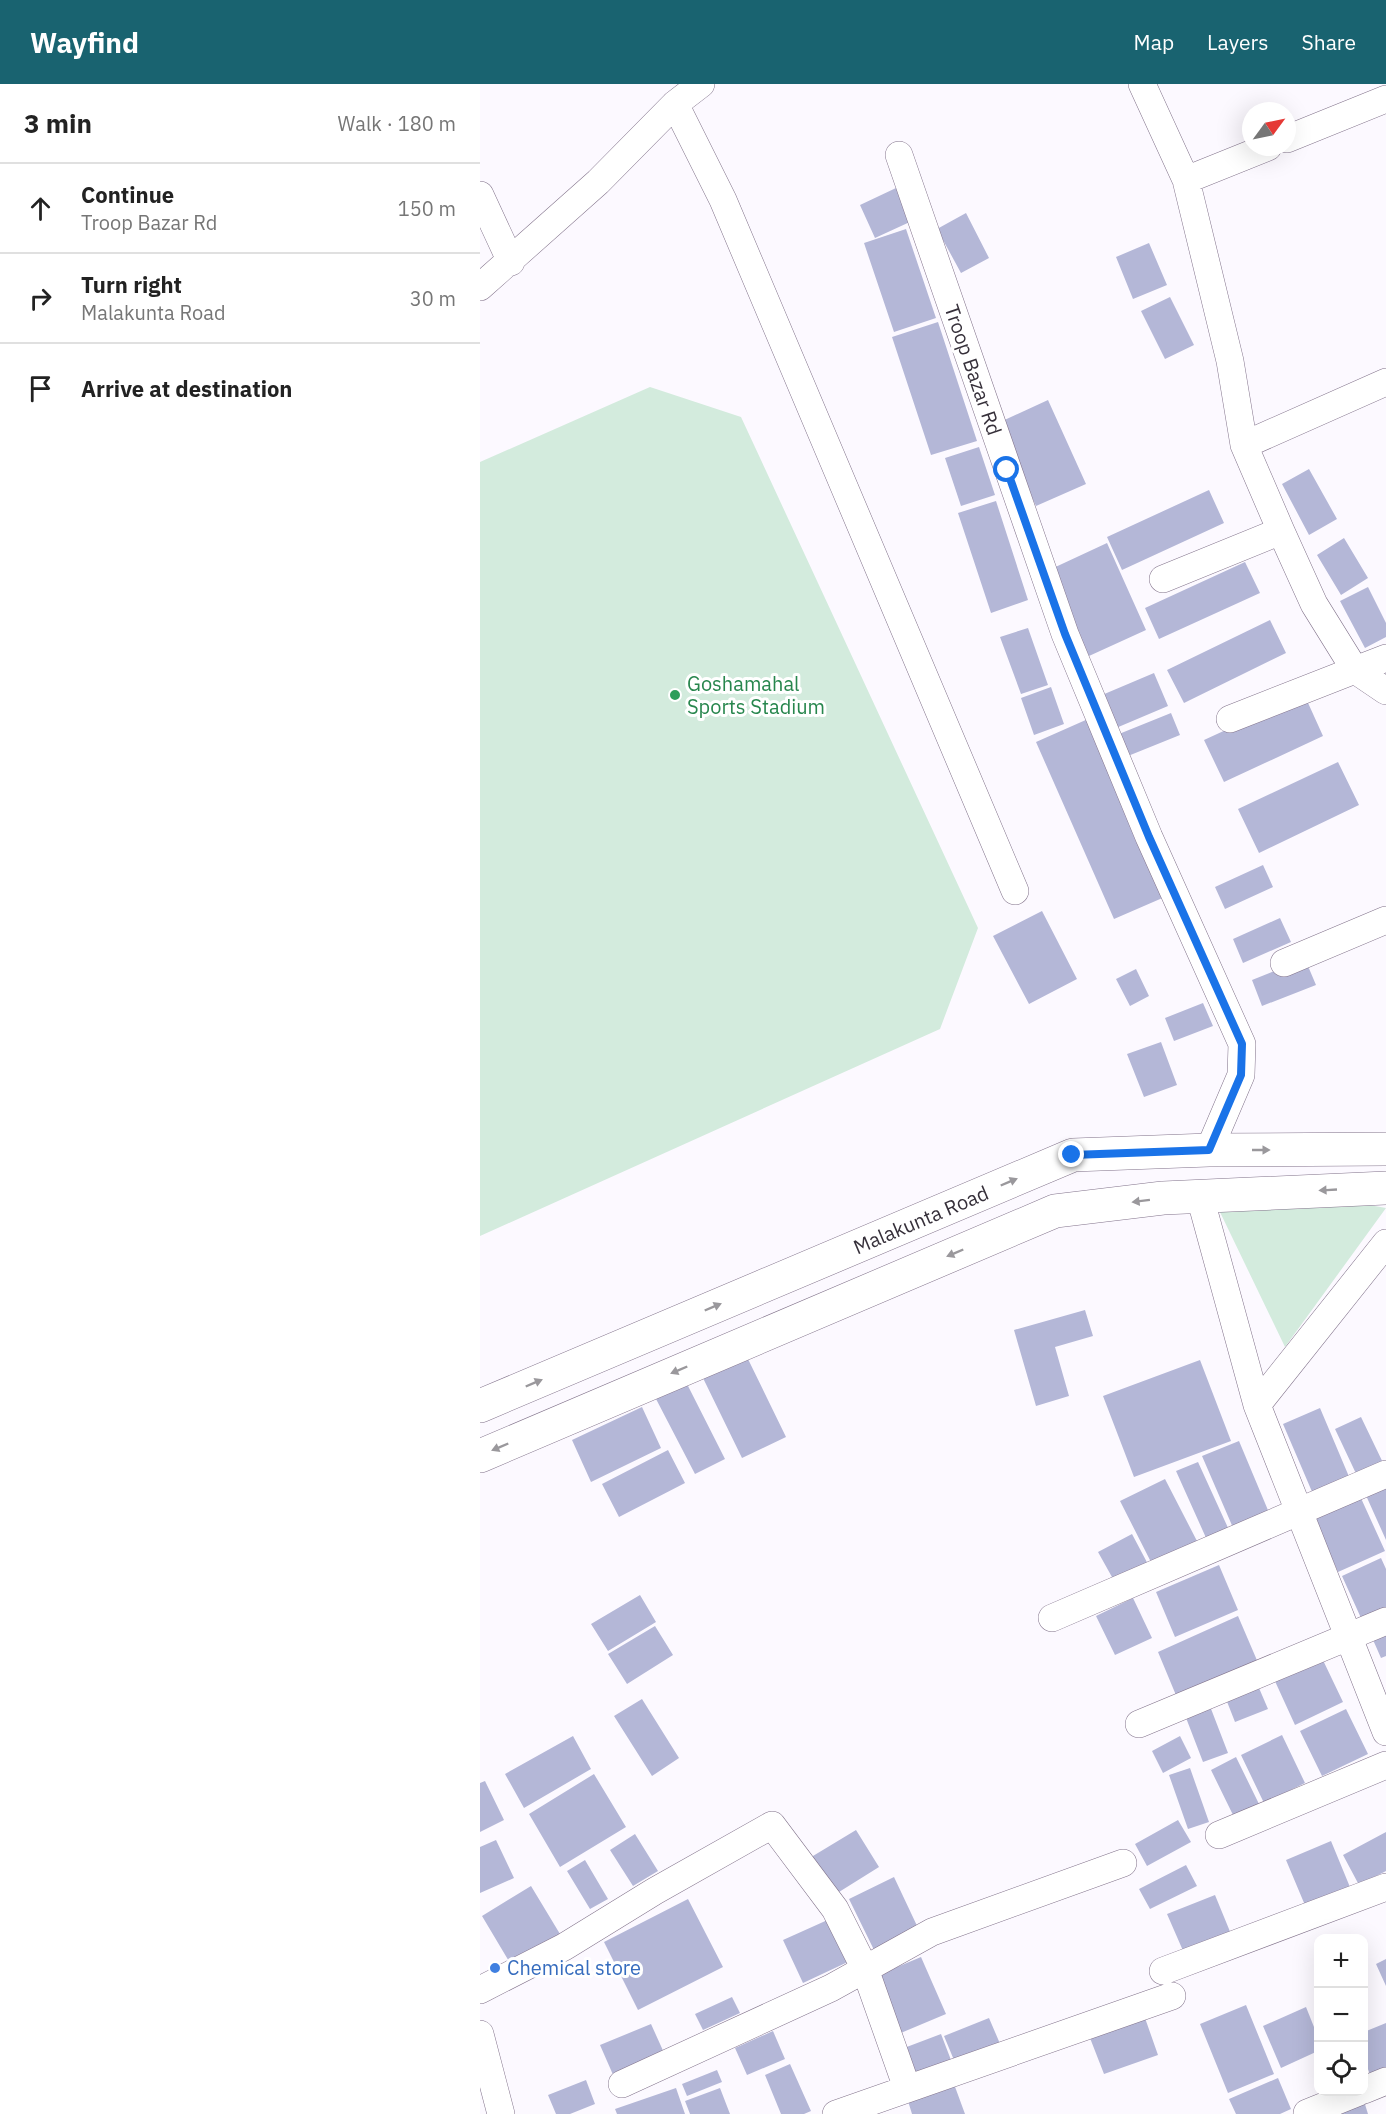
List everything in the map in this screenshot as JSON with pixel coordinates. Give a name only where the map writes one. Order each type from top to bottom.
[{"type":"main road","name":"Malakunta Road","points":[[480,1406],[1072,1155],[1209,1150],[1386,1149]]},
{"type":"main road","points":[[480,1456],[1055,1211],[1163,1198],[1386,1188]]},
{"type":"street","points":[[480,287],[511,262],[598,182],[675,104],[701,84]]},
{"type":"street","points":[[1142,84],[1186,180],[1230,362],[1244,445],[1314,604],[1355,670],[1386,691]]},
{"type":"street","points":[[1296,135],[1386,99]]},
{"type":"street","points":[[675,104],[723,200],[1015,891]]},
{"type":"street","name":"Troop Bazar Rd","points":[[899,155],[1065,634],[1149,837],[1242,1044],[1241,1075],[1209,1150]]},
{"type":"street","points":[[1186,180],[1246,156]]},
{"type":"street","points":[[480,195],[511,262]]},
{"type":"street","points":[[1244,445],[1386,382]]},
{"type":"street","points":[[1163,579],[1281,531]]},
{"type":"street","points":[[1230,719],[1386,658]]},
{"type":"street","points":[[1284,963],[1386,920]]},
{"type":"street","points":[[1200,1197],[1257,1405],[1348,1636],[1383,1717]]},
{"type":"street","points":[[1257,1405],[1386,1243]]},
{"type":"street","points":[[1052,1618],[1386,1474]]},
{"type":"street","points":[[1139,1724],[1386,1621]]},
{"type":"street","points":[[1219,1835],[1386,1765]]},
{"type":"street","points":[[480,1989],[564,1947],[655,1891],[772,1825],[835,1909],[865,1969],[902,2098]]},
{"type":"street","points":[[622,2084],[831,1988],[932,1932],[1123,1863]]},
{"type":"street","points":[[836,2114],[902,2098],[1386,1887]]},
{"type":"street","points":[[480,2034],[501,2114]]},
{"type":"street","points":[[1368,2088],[1386,2080]]},
{"type":"street","points":[[1307,2113],[1347,2096]]},
{"type":"green space","name":"Goshamahal Sports Stadium","points":[[650,387],[741,417],[978,928],[940,1029],[480,1236],[480,462]]},
{"type":"green space","points":[[1358,1203],[1386,1208],[1285,1347],[1219,1210]]},
{"type":"building","points":[[896,188],[912,221],[875,238],[860,205]]},
{"type":"building","points":[[966,213],[989,258],[961,273],[937,229]]},
{"type":"building","points":[[906,229],[936,318],[894,332],[864,243]]},
{"type":"building","points":[[1149,243],[1167,285],[1133,299],[1116,257]]},
{"type":"building","points":[[1170,297],[1194,345],[1165,359],[1141,311]]},
{"type":"building","points":[[938,322],[977,441],[931,455],[892,337]]},
{"type":"building","points":[[1048,400],[1086,484],[1036,506],[998,423]]},
{"type":"building","points":[[979,447],[995,495],[961,506],[945,458]]},
{"type":"building","points":[[1309,469],[1337,519],[1309,535],[1282,484]]},
{"type":"building","points":[[1209,490],[1224,523],[1122,570],[1107,537]]},
{"type":"building","points":[[996,501],[1028,600],[991,613],[958,513]]},
{"type":"building","points":[[1344,538],[1368,578],[1341,595],[1317,555]]},
{"type":"building","points":[[1107,543],[1146,630],[1089,656],[1049,570]]},
{"type":"building","points":[[1245,562],[1260,593],[1159,639],[1145,608]]},
{"type":"building","points":[[1368,587],[1386,623],[1386,637],[1365,648],[1340,601]]},
{"type":"building","points":[[1270,620],[1286,653],[1184,703],[1167,670]]},
{"type":"building","points":[[1028,628],[1048,685],[1021,694],[1000,637]]},
{"type":"building","points":[[1154,673],[1168,706],[1116,728],[1102,695]]},
{"type":"building","points":[[1051,687],[1064,724],[1034,735],[1021,698]]},
{"type":"building","points":[[1304,694],[1323,736],[1224,782],[1204,740]]},
{"type":"building","points":[[1171,713],[1180,735],[1123,758],[1114,736]]},
{"type":"building","points":[[1088,719],[1167,896],[1114,919],[1036,742]]},
{"type":"building","points":[[1338,762],[1359,805],[1259,853],[1238,809]]},
{"type":"building","points":[[1263,865],[1273,887],[1225,909],[1215,887]]},
{"type":"building","points":[[1042,911],[1077,979],[1029,1004],[993,936]]},
{"type":"building","points":[[1280,918],[1291,942],[1243,963],[1233,939]]},
{"type":"building","points":[[1305,959],[1316,985],[1262,1006],[1252,980]]},
{"type":"building","points":[[1136,969],[1149,996],[1130,1006],[1116,979]]},
{"type":"building","points":[[1203,1003],[1213,1026],[1174,1041],[1165,1018]]},
{"type":"building","points":[[1161,1042],[1177,1085],[1144,1097],[1127,1054]]},
{"type":"building","points":[[1085,1310],[1093,1336],[1055,1347],[1069,1396],[1036,1406],[1014,1330]]},
{"type":"building","points":[[747,1357],[786,1437],[742,1458],[703,1378]]},
{"type":"building","points":[[1200,1360],[1231,1441],[1134,1477],[1103,1396]]},
{"type":"building","points":[[686,1382],[725,1459],[695,1474],[655,1397]]},
{"type":"building","points":[[642,1407],[661,1448],[591,1482],[572,1440]]},
{"type":"building","points":[[1320,1408],[1350,1479],[1313,1494],[1283,1424]]},
{"type":"building","points":[[1361,1417],[1386,1469],[1360,1482],[1335,1429]]},
{"type":"building","points":[[1239,1441],[1270,1515],[1234,1530],[1202,1456]]},
{"type":"building","points":[[668,1450],[685,1483],[619,1517],[602,1484]]},
{"type":"building","points":[[1198,1462],[1229,1530],[1207,1540],[1176,1471]]},
{"type":"building","points":[[1165,1479],[1198,1543],[1153,1566],[1120,1501]]},
{"type":"building","points":[[1386,1482],[1386,1540],[1364,1491]]},
{"type":"building","points":[[1360,1496],[1385,1551],[1338,1572],[1313,1516]]},
{"type":"building","points":[[1132,1534],[1150,1568],[1117,1586],[1098,1552]]},
{"type":"building","points":[[1381,1558],[1386,1569],[1386,1607],[1361,1618],[1342,1576]]},
{"type":"building","points":[[1219,1565],[1238,1610],[1175,1637],[1156,1592]]},
{"type":"building","points":[[640,1595],[656,1622],[608,1651],[591,1624]]},
{"type":"building","points":[[1133,1598],[1152,1638],[1115,1655],[1096,1616]]},
{"type":"building","points":[[1238,1616],[1259,1665],[1178,1700],[1158,1652]]},
{"type":"building","points":[[655,1626],[673,1655],[627,1684],[608,1654]]},
{"type":"building","points":[[1386,1627],[1386,1656],[1381,1658],[1370,1633]]},
{"type":"building","points":[[1321,1656],[1343,1702],[1295,1725],[1274,1679]]},
{"type":"building","points":[[1256,1681],[1268,1709],[1235,1722],[1224,1694]]},
{"type":"building","points":[[642,1699],[679,1758],[652,1776],[614,1716]]},
{"type":"building","points":[[1208,1701],[1228,1753],[1203,1762],[1183,1710]]},
{"type":"building","points":[[1346,1709],[1368,1754],[1322,1776],[1300,1731]]},
{"type":"building","points":[[1282,1735],[1305,1783],[1264,1803],[1241,1755]]},
{"type":"building","points":[[573,1736],[591,1769],[524,1808],[505,1774]]},
{"type":"building","points":[[1180,1736],[1191,1758],[1163,1773],[1152,1751]]},
{"type":"building","points":[[1236,1757],[1259,1804],[1234,1817],[1211,1770]]},
{"type":"building","points":[[1190,1768],[1209,1822],[1188,1829],[1169,1775]]},
{"type":"building","points":[[594,1774],[626,1827],[560,1867],[529,1814]]},
{"type":"building","points":[[485,1781],[504,1820],[480,1832],[480,1783]]},
{"type":"building","points":[[1178,1820],[1191,1842],[1147,1866],[1135,1844]]},
{"type":"building","points":[[856,1830],[879,1867],[831,1897],[808,1859]]},
{"type":"building","points":[[1386,1832],[1386,1871],[1359,1885],[1343,1855]]},
{"type":"building","points":[[635,1834],[658,1871],[633,1886],[610,1850]]},
{"type":"building","points":[[496,1840],[514,1878],[480,1893],[480,1847]]},
{"type":"building","points":[[1331,1841],[1352,1892],[1307,1910],[1286,1860]]},
{"type":"building","points":[[585,1860],[608,1899],[590,1909],[567,1871]]},
{"type":"building","points":[[1186,1865],[1197,1886],[1150,1909],[1139,1889]]},
{"type":"building","points":[[894,1877],[919,1930],[875,1952],[849,1899]]},
{"type":"building","points":[[531,1886],[560,1934],[510,1963],[482,1916]]},
{"type":"building","points":[[1215,1895],[1231,1934],[1184,1953],[1167,1914]]},
{"type":"building","points":[[688,1899],[723,1967],[638,2010],[604,1942]]},
{"type":"building","points":[[832,1918],[852,1960],[803,1983],[783,1940]]},
{"type":"building","points":[[921,1957],[946,2014],[896,2035],[871,1978]]},
{"type":"building","points":[[1386,1959],[1386,1986],[1376,1964]]},
{"type":"building","points":[[732,1997],[740,2013],[703,2030],[695,2014]]},
{"type":"building","points":[[1246,2005],[1274,2074],[1228,2093],[1200,2024]]},
{"type":"building","points":[[1306,2007],[1314,2027],[1314,2053],[1281,2068],[1263,2026]]},
{"type":"building","points":[[989,2018],[1001,2046],[956,2065],[944,2036]]},
{"type":"building","points":[[1145,2018],[1158,2055],[1104,2074],[1090,2038]]},
{"type":"building","points":[[1386,2023],[1386,2076],[1373,2082],[1368,2069],[1368,2030]]},
{"type":"building","points":[[651,2024],[665,2055],[614,2077],[600,2045]]},
{"type":"building","points":[[773,2031],[785,2059],[747,2075],[735,2048]]},
{"type":"building","points":[[941,2034],[951,2060],[913,2073],[904,2048]]},
{"type":"building","points":[[790,2064],[811,2111],[804,2114],[781,2114],[765,2075]]},
{"type":"building","points":[[717,2070],[722,2082],[687,2096],[682,2084]]},
{"type":"building","points":[[1278,2078],[1291,2109],[1280,2114],[1236,2114],[1229,2099]]},
{"type":"building","points":[[586,2080],[595,2104],[570,2114],[556,2114],[548,2095]]},
{"type":"building","points":[[954,2084],[965,2114],[912,2114],[908,2101]]},
{"type":"building","points":[[676,2088],[685,2114],[617,2114],[615,2109]]},
{"type":"building","points":[[720,2088],[730,2114],[690,2114],[685,2101]]},
{"type":"building","points":[[1363,2098],[1368,2114],[1314,2114]]},
{"type":"place","name":"Goshamahal Sports Stadium","points":[[675,695]]},
{"type":"place","name":"Chemical store","points":[[495,1968]]},
{"type":"route","points":[[1007,470],[1065,634],[1149,837],[1242,1044],[1241,1075],[1209,1150],[1072,1155]]}]
